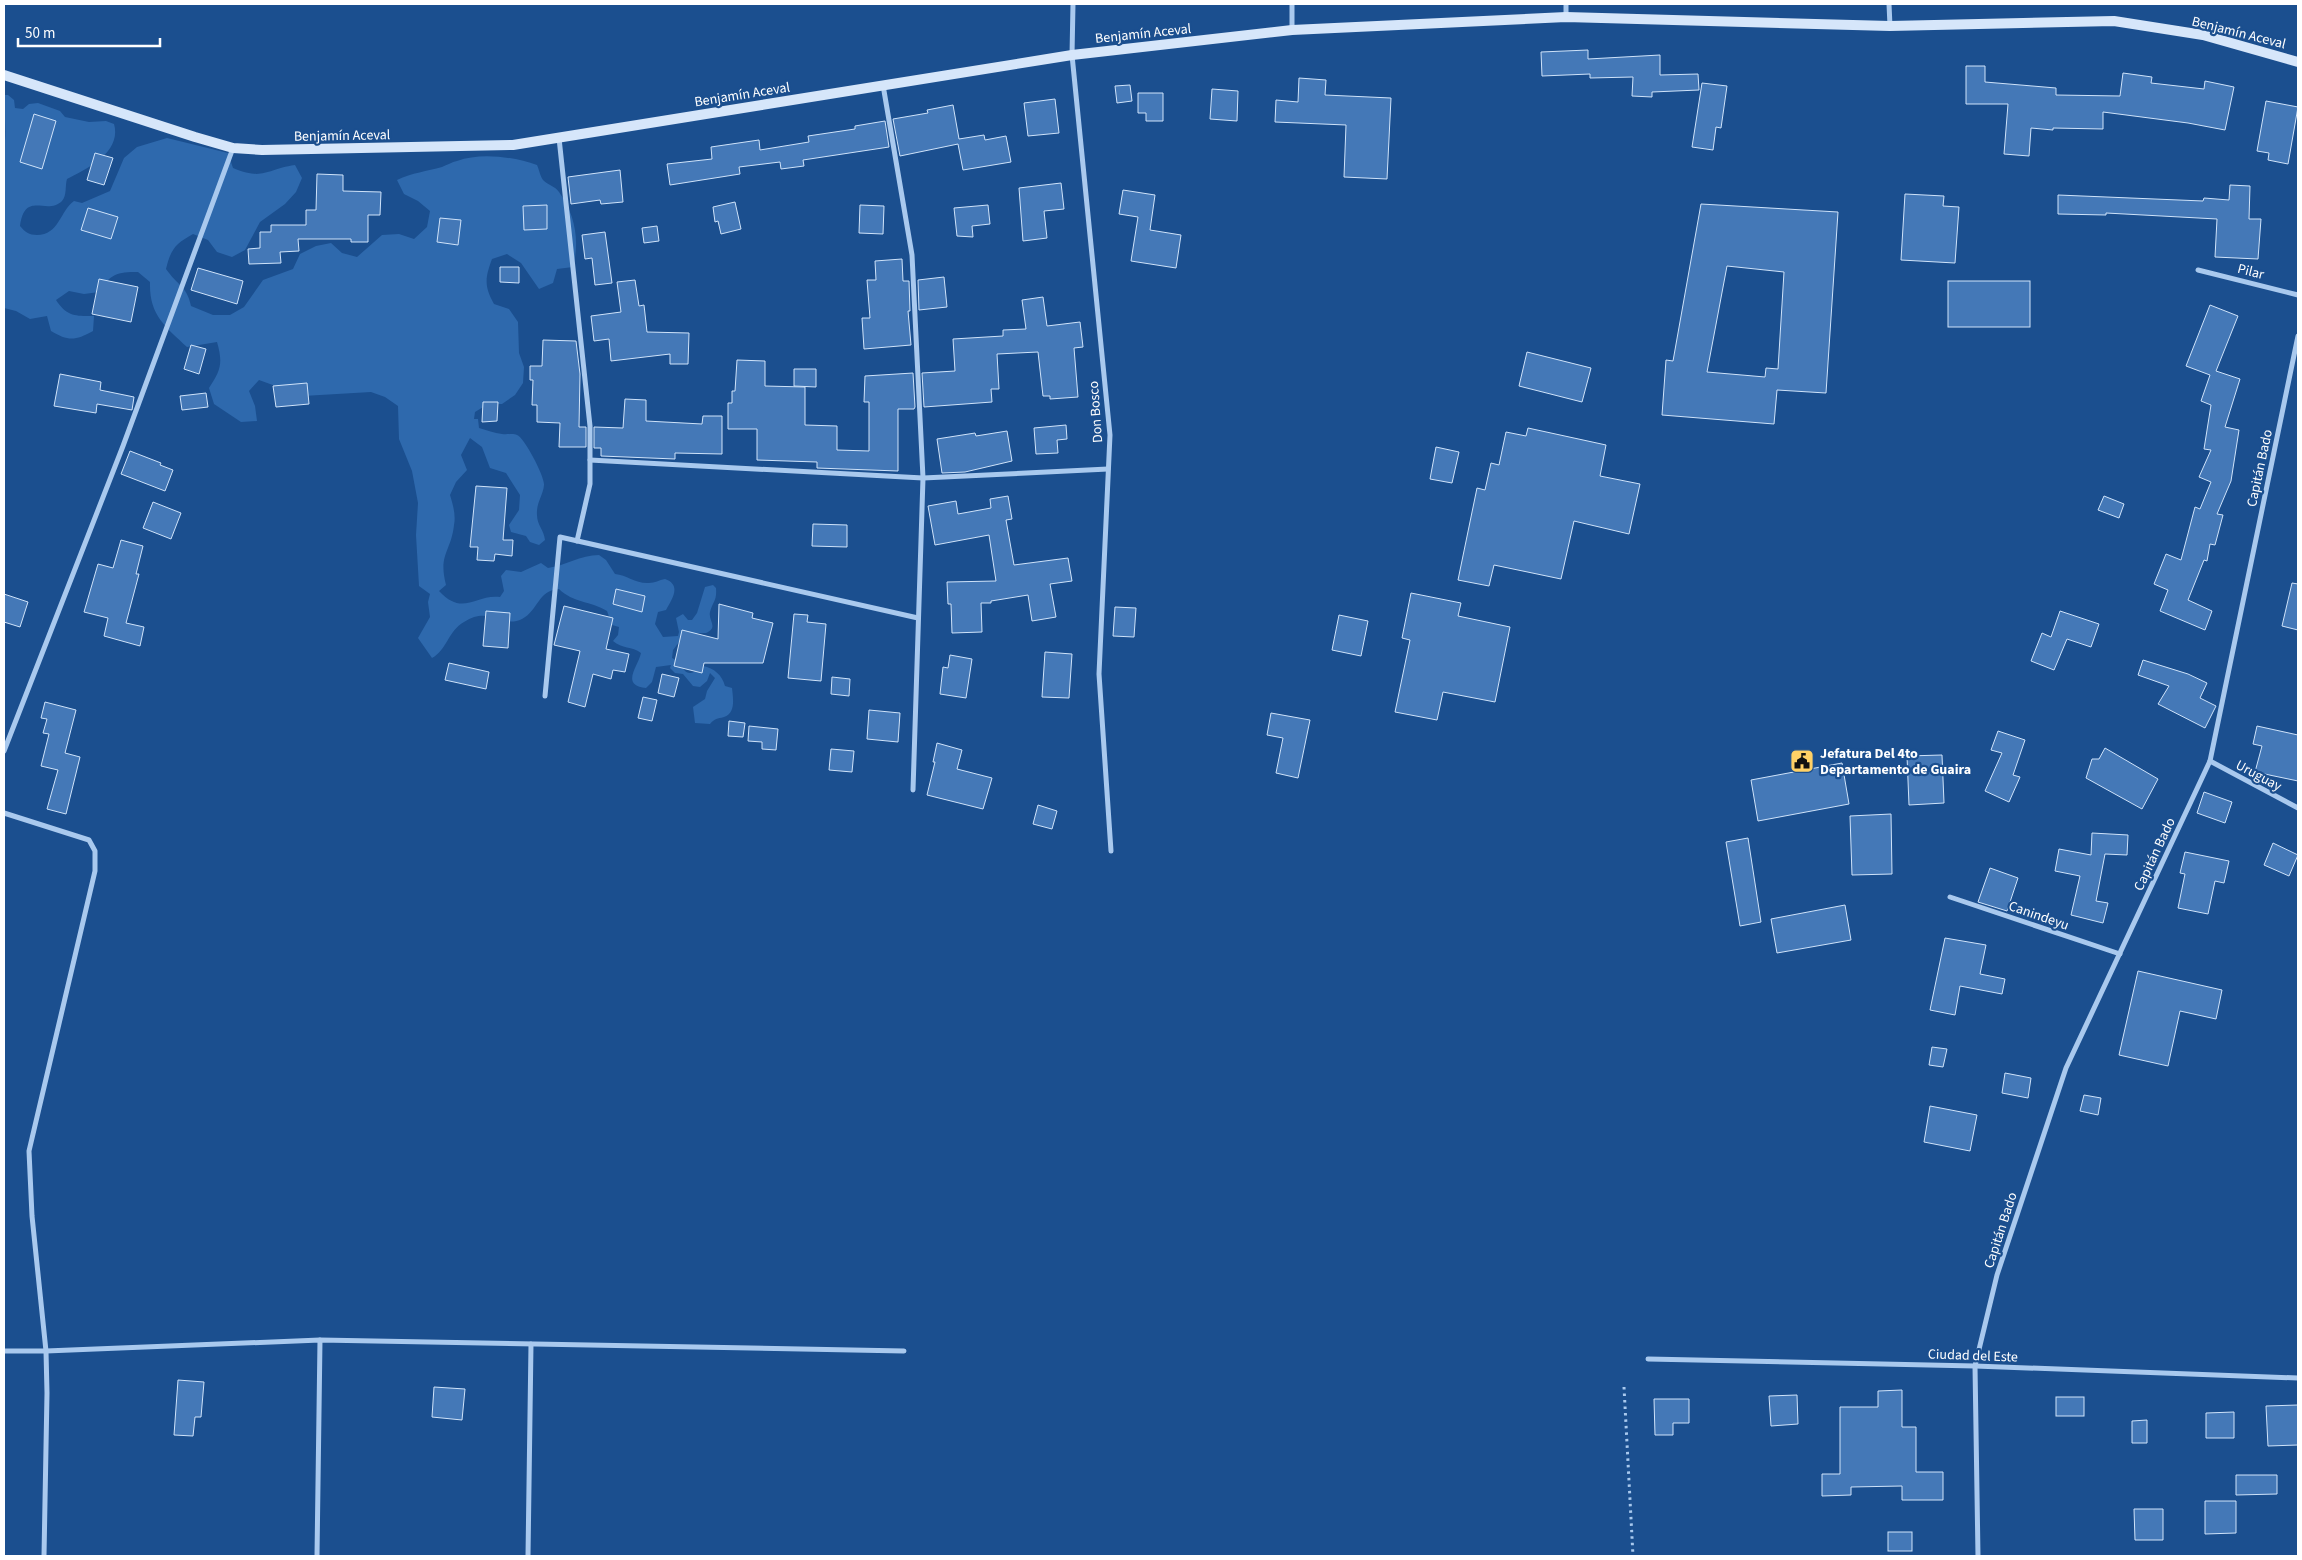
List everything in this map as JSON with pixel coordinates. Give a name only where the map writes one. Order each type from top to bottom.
[{"type":"street","name":"Don Bosco","points":[[1073,4],[1072,55],[1110,435],[1099,674],[1112,850]]},
{"type":"street","points":[[1292,4],[1292,30]]},
{"type":"street","points":[[1566,4],[1566,17]]},
{"type":"street","points":[[1889,4],[1890,26]]},
{"type":"street","name":"Benjamín Aceval","points":[[4,75],[233,148],[346,149],[503,145],[559,138],[883,84],[1072,55],[1292,30],[1566,17],[1890,26],[2114,21],[2203,34],[2298,62]]},
{"type":"street","points":[[883,84],[912,255],[923,478],[913,790]]},
{"type":"street","points":[[559,138],[590,426],[590,484],[577,541]]},
{"type":"street","points":[[4,751],[123,446],[233,148]]},
{"type":"street","name":"Pilar","points":[[2198,270],[2298,294]]},
{"type":"street","name":"Capitán Bado","points":[[1978,1556],[1975,1366],[1997,1275],[2066,1068],[2210,760],[2298,336]]},
{"type":"street","points":[[590,460],[923,478],[1108,469]]},
{"type":"street","points":[[545,696],[560,537],[918,618]]},
{"type":"street","name":"Uruguay","points":[[2210,760],[2298,808]]},
{"type":"street","points":[[4,813],[89,840],[95,851],[95,871],[29,1151],[32,1216],[46,1351],[44,1556]]},
{"type":"street","name":"Canindeyu","points":[[1950,897],[2120,954]]},
{"type":"street","points":[[317,1556],[320,1340]]},
{"type":"street","points":[[4,1351],[320,1340],[904,1351]]},
{"type":"street","points":[[528,1556],[531,1344]]},
{"type":"street","name":"Ciudad del Este","points":[[1648,1359],[1975,1366],[2298,1378]]},
{"type":"path","points":[[1624,1387],[1633,1556]]},
{"type":"shaded area","points":[[4,95],[8,95],[14,100],[15,108],[23,109],[29,104],[38,103],[60,111],[65,117],[89,122],[106,121],[114,124],[115,134],[113,143],[108,151],[93,165],[67,179],[65,196],[62,201],[56,205],[32,206],[27,209],[20,226],[32,234],[44,234],[50,231],[74,201],[82,203],[110,191],[124,158],[137,147],[167,138],[228,153],[233,168],[252,174],[265,173],[295,165],[302,178],[296,192],[285,204],[260,222],[245,250],[232,257],[217,252],[208,240],[193,234],[178,244],[172,252],[166,269],[187,294],[191,306],[213,315],[230,315],[244,307],[263,280],[293,269],[300,254],[316,246],[331,243],[342,253],[357,257],[382,235],[399,234],[414,239],[427,227],[430,211],[418,201],[404,194],[397,180],[466,158],[487,156],[508,158],[537,165],[543,180],[556,188],[569,209],[576,238],[573,267],[557,269],[553,283],[539,289],[521,263],[507,254],[492,259],[487,277],[488,292],[494,304],[509,309],[518,322],[519,353],[524,367],[523,383],[515,395],[502,404],[488,404],[475,412],[474,419],[478,419],[479,428],[499,434],[517,435],[529,450],[538,466],[544,485],[537,515],[545,540],[539,545],[530,542],[526,536],[511,532],[509,525],[519,510],[520,495],[506,473],[490,468],[482,447],[470,438],[461,455],[467,470],[456,482],[450,495],[455,521],[443,566],[446,585],[439,591],[447,599],[462,604],[483,598],[500,597],[504,591],[501,576],[506,570],[521,572],[541,563],[548,568],[592,555],[599,555],[606,560],[615,574],[644,583],[653,583],[665,579],[673,585],[674,593],[671,601],[666,610],[658,612],[655,624],[663,637],[678,636],[676,618],[683,614],[688,620],[692,620],[697,613],[705,587],[713,585],[716,588],[716,592],[710,612],[712,628],[706,633],[686,633],[673,650],[672,658],[688,673],[692,673],[703,666],[711,668],[722,679],[725,686],[732,688],[733,705],[728,715],[710,724],[695,723],[693,707],[705,699],[707,691],[715,678],[710,673],[707,681],[700,687],[693,686],[683,674],[675,673],[670,668],[671,665],[656,667],[652,682],[646,688],[638,686],[632,679],[641,653],[613,641],[618,635],[619,627],[612,625],[607,611],[570,597],[559,589],[552,590],[542,597],[532,611],[522,619],[508,621],[488,616],[473,617],[454,630],[441,650],[432,658],[418,638],[430,617],[428,602],[430,594],[419,586],[416,535],[418,503],[412,471],[399,439],[398,406],[385,397],[371,392],[303,396],[259,380],[249,391],[255,406],[257,421],[241,422],[214,404],[209,388],[220,366],[217,342],[187,347],[165,326],[155,312],[150,293],[150,282],[138,272],[115,275],[107,281],[99,292],[84,294],[69,291],[56,300],[68,313],[94,316],[93,331],[81,337],[62,337],[51,331],[47,316],[30,319],[16,311],[4,308]]},
{"type":"building","points":[[1588,50],[1588,59],[1660,55],[1660,75],[1698,74],[1699,90],[1652,92],[1652,97],[1632,96],[1633,77],[1590,78],[1590,74],[1542,76],[1541,52]]},
{"type":"building","points":[[1966,66],[1985,66],[1985,82],[2056,88],[2056,95],[2120,96],[2123,73],[2152,77],[2151,83],[2204,89],[2205,81],[2234,87],[2225,130],[2188,123],[2103,112],[2103,129],[2053,128],[2053,130],[2031,128],[2029,156],[2004,154],[2008,104],[1966,104]]},
{"type":"building","points":[[1299,78],[1326,80],[1325,95],[1391,98],[1387,179],[1344,177],[1346,125],[1275,122],[1276,100],[1298,102]]},
{"type":"building","points":[[1702,83],[1727,86],[1721,128],[1716,127],[1713,150],[1692,147]]},
{"type":"building","points":[[1130,85],[1132,101],[1117,103],[1115,86]]},
{"type":"building","points":[[1212,89],[1238,91],[1237,121],[1210,119]]},
{"type":"building","points":[[1138,93],[1163,93],[1163,121],[1146,121],[1146,113],[1138,113]]},
{"type":"building","points":[[1055,99],[1059,133],[1028,136],[1024,103]]},
{"type":"building","points":[[2266,101],[2298,107],[2288,164],[2268,160],[2269,153],[2257,151]]},
{"type":"building","points":[[953,105],[959,139],[984,135],[985,140],[1006,136],[1011,162],[963,170],[958,144],[900,156],[893,119],[928,113],[927,110]]},
{"type":"building","points":[[34,114],[56,121],[42,169],[20,162]]},
{"type":"building","points":[[885,121],[889,147],[803,160],[804,166],[781,169],[780,162],[739,167],[740,174],[670,185],[667,164],[712,159],[711,147],[759,140],[760,150],[809,142],[808,136],[855,129],[855,126]]},
{"type":"building","points":[[95,153],[113,158],[104,185],[87,180]]},
{"type":"building","points":[[620,170],[623,202],[601,204],[600,200],[571,204],[568,177]]},
{"type":"building","points":[[317,174],[343,175],[343,191],[381,192],[380,215],[368,215],[368,242],[351,242],[351,239],[298,239],[299,251],[280,252],[281,263],[249,264],[248,249],[260,248],[260,232],[271,232],[271,225],[306,225],[306,210],[316,210]]},
{"type":"building","points":[[1061,183],[1064,209],[1044,211],[1047,238],[1023,241],[1019,188]]},
{"type":"building","points":[[2230,185],[2250,186],[2249,219],[2261,219],[2258,259],[2215,257],[2217,219],[2106,213],[2106,215],[2058,214],[2058,195],[2203,201],[2204,198],[2229,200]]},
{"type":"building","points":[[1123,190],[1155,195],[1150,230],[1181,235],[1176,268],[1131,261],[1138,217],[1119,214]]},
{"type":"building","points":[[1905,194],[1944,196],[1943,206],[1959,207],[1955,263],[1901,260]]},
{"type":"building","points":[[735,202],[741,229],[721,234],[718,221],[715,222],[713,207]]},
{"type":"building","points":[[1701,204],[1838,212],[1826,393],[1777,390],[1774,424],[1662,415],[1666,360],[1673,361]],"holes":[[[1727,266],[1784,272],[1778,369],[1766,368],[1765,377],[1707,372]]]},
{"type":"building","points":[[547,205],[547,229],[524,230],[523,206]]},
{"type":"building","points":[[860,205],[884,206],[883,234],[859,233]]},
{"type":"building","points":[[988,205],[990,224],[972,226],[973,237],[957,236],[954,208]]},
{"type":"building","points":[[88,208],[118,217],[111,239],[81,230]]},
{"type":"building","points":[[440,218],[461,220],[458,245],[437,242]]},
{"type":"building","points":[[657,226],[659,241],[644,243],[642,228]]},
{"type":"building","points":[[605,232],[612,283],[595,285],[592,258],[585,259],[582,235]]},
{"type":"building","points":[[902,259],[903,281],[909,281],[910,311],[908,311],[911,345],[864,349],[862,318],[870,318],[867,280],[876,280],[875,261]]},
{"type":"building","points":[[500,267],[519,267],[519,283],[500,282]]},
{"type":"building","points":[[198,268],[243,281],[237,304],[191,290]]},
{"type":"building","points":[[944,277],[947,307],[919,310],[918,280]]},
{"type":"building","points":[[99,279],[138,287],[131,322],[92,314]]},
{"type":"building","points":[[635,280],[639,306],[644,305],[647,332],[689,333],[688,364],[670,364],[670,354],[611,361],[609,339],[594,341],[591,316],[621,312],[617,282]]},
{"type":"building","points":[[1948,281],[2030,281],[2030,327],[1948,327]]},
{"type":"building","points":[[1043,297],[1047,326],[1080,322],[1083,347],[1074,348],[1078,397],[1050,399],[1050,396],[1043,396],[1038,352],[997,354],[999,389],[991,389],[992,402],[924,407],[922,373],[955,371],[953,339],[1003,336],[1003,330],[1026,329],[1022,300]]},
{"type":"building","points":[[2210,305],[2238,316],[2216,371],[2240,379],[2225,427],[2239,430],[2231,481],[2217,514],[2223,515],[2215,545],[2210,544],[2207,561],[2204,560],[2188,600],[2212,611],[2205,630],[2160,611],[2168,590],[2154,584],[2166,554],[2181,560],[2195,507],[2200,509],[2211,482],[2199,477],[2211,450],[2204,449],[2211,405],[2201,401],[2210,375],[2186,366]]},
{"type":"building","points":[[543,340],[576,341],[580,374],[579,427],[586,427],[586,447],[559,447],[560,423],[537,422],[537,405],[532,405],[533,380],[530,380],[530,366],[542,366]]},
{"type":"building","points":[[191,345],[206,349],[199,374],[184,369]]},
{"type":"building","points":[[1527,352],[1591,368],[1582,402],[1519,386]]},
{"type":"building","points":[[737,360],[765,361],[765,386],[805,387],[805,425],[837,426],[837,450],[869,451],[869,402],[864,402],[865,376],[913,373],[915,407],[914,409],[898,409],[898,471],[817,468],[817,462],[757,460],[757,429],[728,429],[728,403],[732,403],[732,391],[735,391]]},
{"type":"building","points":[[794,369],[816,369],[816,387],[794,386]]},
{"type":"building","points":[[60,374],[101,382],[100,390],[134,397],[132,410],[97,404],[96,413],[54,406]]},
{"type":"building","points":[[307,383],[309,404],[276,407],[273,386]]},
{"type":"building","points":[[206,393],[208,407],[182,410],[180,396]]},
{"type":"building","points":[[625,399],[646,400],[646,421],[702,424],[703,416],[722,416],[722,454],[675,453],[675,459],[601,456],[601,448],[594,448],[594,427],[623,428]]},
{"type":"building","points":[[483,402],[498,402],[497,421],[482,422]]},
{"type":"building","points":[[1066,425],[1067,439],[1057,440],[1058,453],[1036,454],[1034,428]]},
{"type":"building","points":[[1528,428],[1606,445],[1600,476],[1640,484],[1629,534],[1574,521],[1561,579],[1494,565],[1489,586],[1458,580],[1477,488],[1485,490],[1491,463],[1499,465],[1506,432],[1526,436]]},
{"type":"building","points":[[1007,431],[1012,461],[965,472],[942,473],[937,439],[975,433],[976,436]]},
{"type":"building","points":[[1436,447],[1459,452],[1452,483],[1430,479]]},
{"type":"building","points":[[130,451],[161,463],[160,465],[173,470],[165,491],[121,474]]},
{"type":"building","points":[[476,486],[507,488],[503,540],[513,540],[512,556],[495,554],[494,561],[477,560],[478,547],[470,547]]},
{"type":"building","points":[[1008,496],[1012,519],[1006,520],[1014,565],[1068,558],[1072,581],[1050,584],[1056,617],[1032,621],[1028,595],[991,601],[991,603],[981,603],[982,632],[952,633],[951,604],[948,604],[947,582],[996,581],[989,535],[935,545],[928,506],[956,501],[958,514],[991,508],[990,499]]},
{"type":"building","points":[[2104,496],[2124,504],[2119,518],[2098,510]]},
{"type":"building","points":[[153,502],[181,513],[171,539],[143,528]]},
{"type":"building","points":[[813,524],[847,525],[847,547],[812,546]]},
{"type":"building","points":[[121,540],[143,546],[136,574],[139,574],[126,623],[144,627],[140,646],[104,636],[108,618],[84,612],[98,564],[113,568]]},
{"type":"building","points":[[2292,583],[2298,584],[2298,630],[2282,626]]},
{"type":"building","points":[[616,589],[645,596],[642,612],[613,604]]},
{"type":"building","points":[[1411,593],[1461,603],[1458,616],[1510,627],[1495,702],[1443,692],[1437,720],[1395,712],[1410,640],[1402,638]]},
{"type":"building","points":[[4,594],[28,602],[20,627],[4,622]]},
{"type":"building","points":[[719,604],[753,613],[752,618],[773,623],[763,663],[704,663],[702,673],[674,666],[682,630],[718,639]]},
{"type":"building","points":[[564,606],[613,618],[606,649],[629,654],[625,672],[613,670],[611,679],[593,674],[585,707],[568,702],[580,651],[554,645]]},
{"type":"building","points":[[1115,607],[1136,608],[1134,637],[1113,636]]},
{"type":"building","points":[[486,611],[510,613],[508,648],[483,646]]},
{"type":"building","points":[[2060,611],[2099,624],[2091,647],[2067,639],[2054,670],[2031,661],[2042,633],[2051,637]]},
{"type":"building","points":[[794,614],[808,615],[807,622],[826,624],[821,681],[788,678]]},
{"type":"building","points":[[1339,615],[1368,621],[1361,656],[1332,650]]},
{"type":"building","points":[[1045,652],[1072,654],[1069,698],[1042,697]]},
{"type":"building","points":[[950,655],[972,659],[966,698],[940,694],[943,667],[948,668]]},
{"type":"building","points":[[2143,660],[2188,674],[2207,683],[2200,698],[2216,706],[2205,728],[2158,704],[2169,686],[2138,675]]},
{"type":"building","points":[[449,663],[489,672],[486,689],[445,680]]},
{"type":"building","points":[[662,674],[679,678],[674,697],[658,693]]},
{"type":"building","points":[[832,677],[850,679],[849,696],[831,694]]},
{"type":"building","points":[[643,697],[657,700],[652,721],[638,718]]},
{"type":"building","points":[[45,702],[76,710],[65,753],[80,757],[66,814],[47,809],[58,770],[41,766],[49,734],[43,733],[47,719],[41,718]]},
{"type":"building","points":[[869,710],[900,713],[898,742],[867,739]]},
{"type":"building","points":[[1271,713],[1310,720],[1298,778],[1276,773],[1283,738],[1267,735]]},
{"type":"building","points":[[729,721],[745,723],[743,737],[728,736]]},
{"type":"building","points":[[749,726],[778,729],[776,750],[762,749],[762,742],[748,741]]},
{"type":"building","points":[[2257,726],[2298,735],[2298,781],[2255,772],[2262,746],[2253,744]]},
{"type":"building","points":[[1998,731],[2025,740],[2013,775],[2020,777],[2009,802],[1985,791],[2002,753],[1991,750]]},
{"type":"building","points":[[937,743],[962,750],[957,769],[992,778],[983,809],[927,795],[935,762],[933,762]]},
{"type":"building","points":[[2105,748],[2158,779],[2142,809],[2086,778],[2092,759],[2099,759]]},
{"type":"building","points":[[831,749],[854,751],[852,772],[829,770]]},
{"type":"building","points":[[1942,755],[1944,803],[1909,805],[1907,756]]},
{"type":"building","points":[[1842,763],[1849,804],[1758,821],[1751,780]]},
{"type":"building","points":[[2204,792],[2232,802],[2225,823],[2197,813]]},
{"type":"building","points":[[1038,805],[1057,811],[1052,829],[1033,824]]},
{"type":"building","points":[[1891,814],[1892,874],[1852,875],[1850,816]]},
{"type":"building","points":[[2092,833],[2128,835],[2127,855],[2105,854],[2096,901],[2108,903],[2103,923],[2071,915],[2080,876],[2055,871],[2059,849],[2091,855]]},
{"type":"building","points":[[1748,838],[1761,922],[1740,926],[1726,842]]},
{"type":"building","points":[[2273,843],[2298,855],[2289,876],[2264,865]]},
{"type":"building","points":[[2185,852],[2229,861],[2224,883],[2215,881],[2208,914],[2178,908],[2185,874],[2180,873]]},
{"type":"building","points":[[1990,868],[2018,878],[2007,911],[1978,902]]},
{"type":"building","points":[[1845,905],[1851,940],[1777,953],[1771,919]]},
{"type":"building","points":[[1945,938],[1986,945],[1980,974],[2005,979],[2002,994],[1960,986],[1955,1015],[1930,1010]]},
{"type":"building","points":[[2138,971],[2222,990],[2216,1019],[2180,1011],[2168,1066],[2119,1055]]},
{"type":"building","points":[[1932,1047],[1947,1049],[1943,1067],[1929,1065]]},
{"type":"building","points":[[2005,1073],[2031,1078],[2028,1098],[2002,1093]]},
{"type":"building","points":[[2084,1095],[2101,1098],[2098,1115],[2080,1111]]},
{"type":"building","points":[[1930,1106],[1977,1115],[1970,1151],[1924,1142]]},
{"type":"building","points":[[178,1380],[204,1382],[201,1417],[195,1417],[193,1436],[174,1435]]},
{"type":"building","points":[[434,1387],[465,1389],[462,1420],[432,1417]]},
{"type":"building","points":[[1902,1390],[1902,1427],[1916,1427],[1916,1472],[1943,1472],[1943,1500],[1902,1500],[1902,1486],[1851,1487],[1851,1495],[1822,1496],[1822,1474],[1840,1474],[1840,1407],[1878,1407],[1878,1391]]},
{"type":"building","points":[[1797,1395],[1798,1424],[1771,1426],[1769,1396]]},
{"type":"building","points":[[2056,1397],[2084,1397],[2084,1416],[2056,1416]]},
{"type":"building","points":[[1654,1399],[1689,1399],[1689,1423],[1673,1423],[1673,1435],[1655,1435]]},
{"type":"building","points":[[2298,1405],[2298,1445],[2268,1446],[2266,1406]]},
{"type":"building","points":[[2234,1412],[2234,1438],[2206,1438],[2206,1413]]},
{"type":"building","points":[[2147,1420],[2147,1443],[2132,1443],[2132,1421]]},
{"type":"building","points":[[2236,1475],[2277,1475],[2277,1494],[2236,1495]]},
{"type":"building","points":[[2205,1501],[2236,1501],[2236,1533],[2205,1534]]},
{"type":"building","points":[[2134,1509],[2163,1509],[2163,1540],[2135,1540]]},
{"type":"building","points":[[1888,1532],[1912,1532],[1912,1551],[1888,1551]]},
{"type":"place","name":"Jefatura Del 4to Departamento de Guaira","points":[[1802,761]]}]
